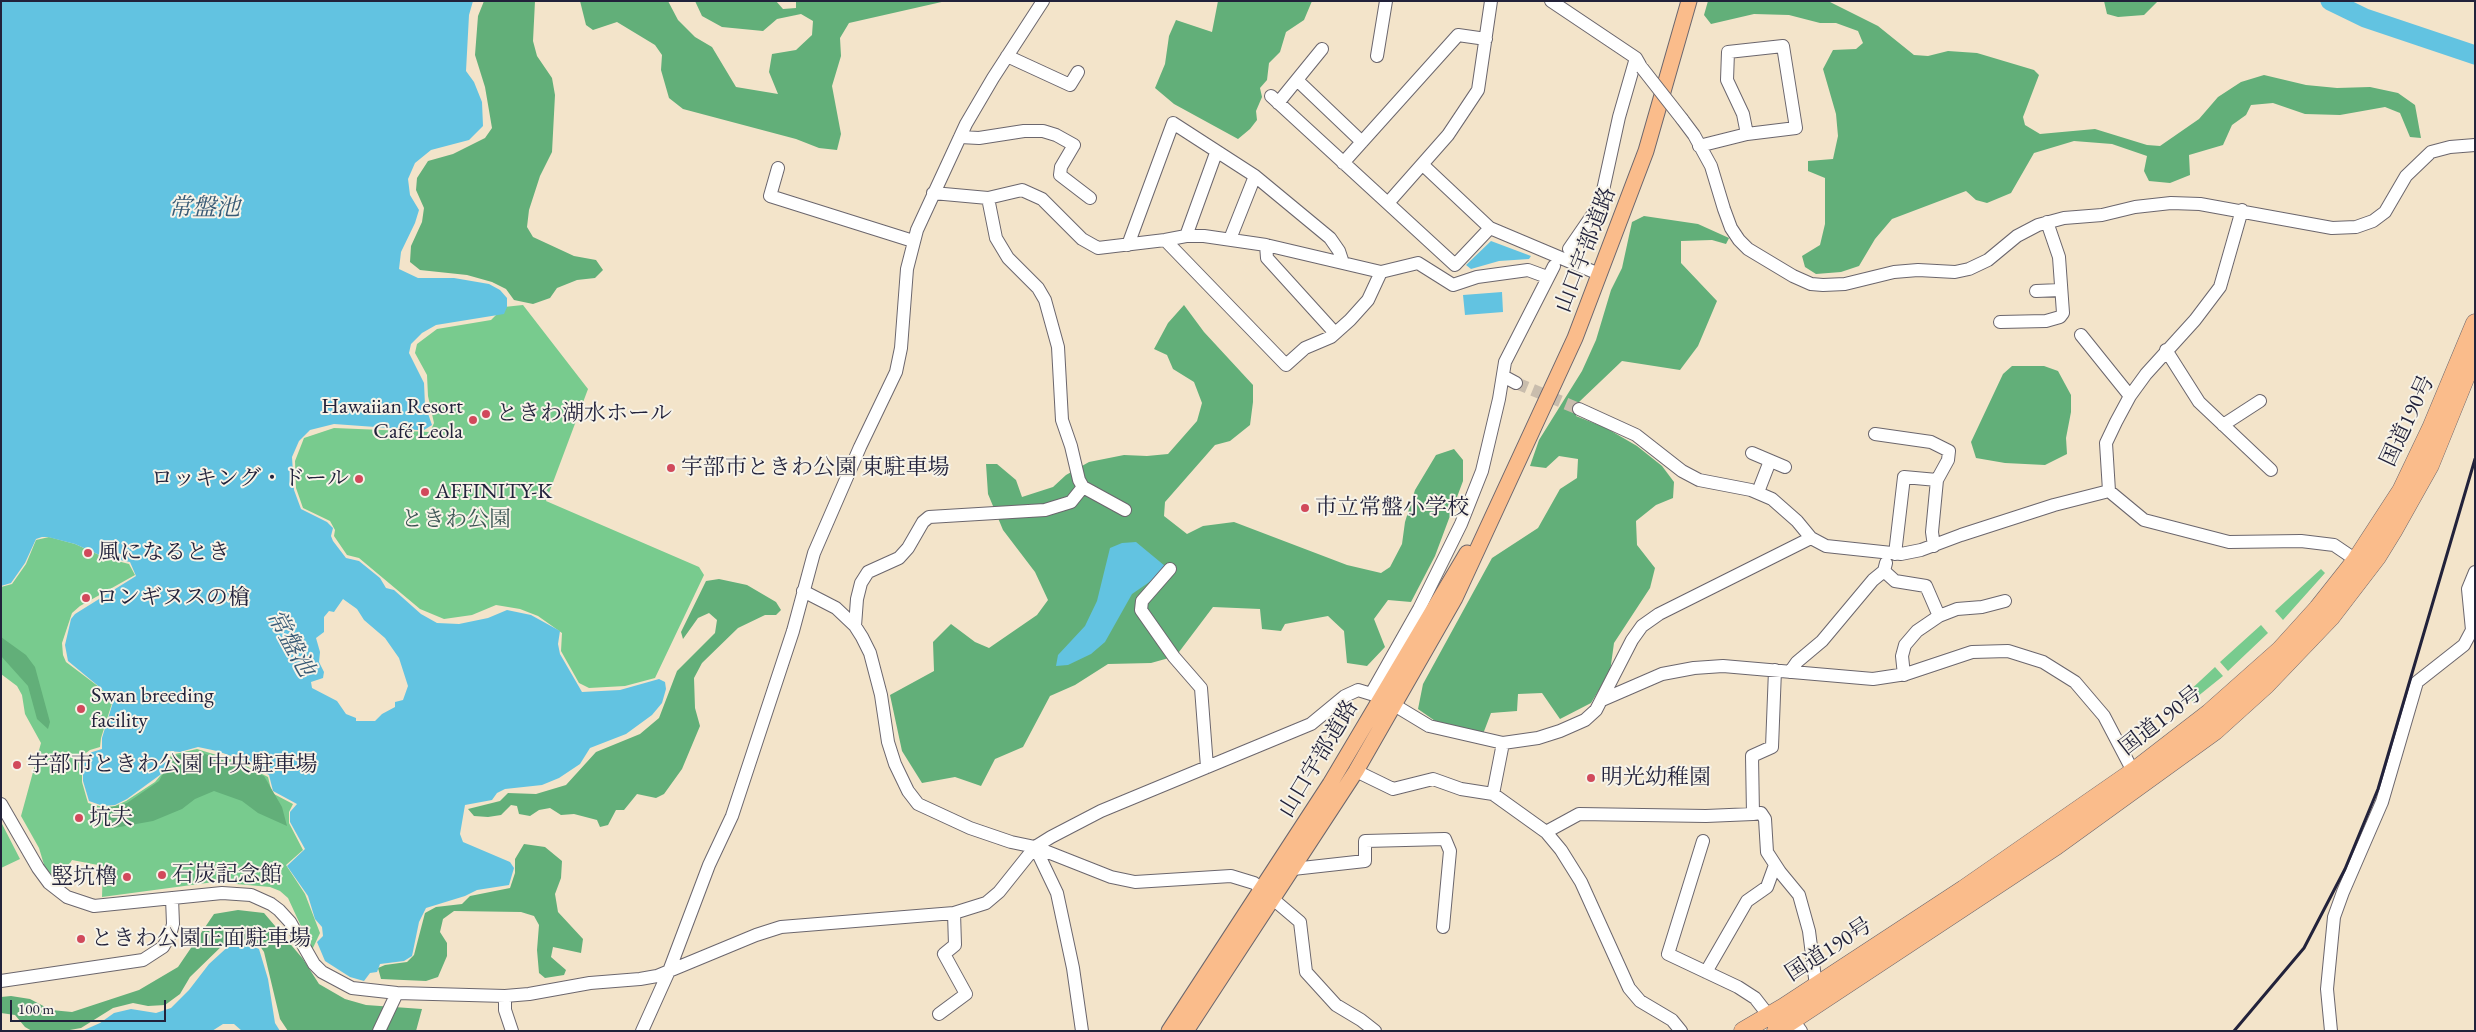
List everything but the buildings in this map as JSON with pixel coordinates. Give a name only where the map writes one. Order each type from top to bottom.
[{"type":"highway","name":"国道190号","points":[[2362,564],[2401,491],[2432,426],[2475,323]]},
{"type":"highway","name":"国道190号","points":[[1743,1031],[1785,1021],[2056,846],[2137,779],[2209,712],[2280,650],[2318,608],[2394,531],[2430,465],[2475,354]]},
{"type":"highway","name":"国道190号","points":[[1785,1021],[1816,986],[2137,779]]},
{"type":"main road","name":"山口宇部道路","points":[[1169,1031],[1268,894],[1293,869],[1356,771],[1455,598],[1555,384],[1599,274],[1646,151],[1689,1]]},
{"type":"main road","name":"山口宇部道路","points":[[1186,1031],[1268,894],[1330,784],[1376,696],[1497,505]]},
{"type":"street","points":[[642,1031],[669,971],[709,865],[732,816],[793,631],[814,553],[896,372],[901,348],[907,269],[913,241],[933,193],[960,137],[1007,56],[1043,1]]},
{"type":"street","points":[[1377,56],[1386,1]]},
{"type":"street","points":[[1388,203],[1448,134],[1478,90],[1491,1]]},
{"type":"street","points":[[1551,1],[1639,63],[1699,146],[1710,166],[1731,228],[1739,240],[1748,249],[1811,284],[1844,284],[1894,272],[1918,270],[1955,272],[1969,269],[1988,260],[2027,229],[2047,222],[2171,203],[2200,204],[2242,210],[2332,228],[2356,227],[2373,221],[2385,212],[2406,176],[2432,152],[2450,147],[2475,145]]},
{"type":"street","points":[[1343,163],[1458,35],[1486,39]]},
{"type":"street","points":[[1699,146],[1747,134],[1796,128],[1783,46],[1728,52],[1727,80],[1743,114],[1747,134]]},
{"type":"street","points":[[1322,49],[1297,80],[1274,100],[1454,265],[1490,228]]},
{"type":"street","points":[[1007,56],[1070,85],[1078,72]]},
{"type":"street","points":[[1569,249],[1600,204],[1619,117],[1639,63]]},
{"type":"street","points":[[1297,80],[1362,142]]},
{"type":"street","points":[[1128,245],[1173,123],[1216,153],[1255,176],[1330,238],[1339,251],[1343,263]]},
{"type":"street","points":[[960,137],[979,138],[1024,131],[1042,131],[1056,135],[1074,145],[1061,167],[1060,175],[1090,198]]},
{"type":"street","points":[[1186,236],[1216,153]]},
{"type":"street","points":[[1423,165],[1490,228],[1599,274]]},
{"type":"street","points":[[778,168],[770,196],[913,241]]},
{"type":"street","points":[[1230,240],[1255,176]]},
{"type":"street","points":[[933,193],[988,198],[1022,190],[1042,199],[1082,240],[1098,248],[1186,236],[1230,240],[1266,245],[1381,272],[1418,262],[1453,285],[1477,277],[1528,270],[1551,271],[1505,362],[1499,399],[1482,471],[1461,524],[1376,696]]},
{"type":"street","points":[[988,198],[996,238],[1004,252],[1022,274],[1038,288],[1044,300],[1058,347],[1062,420],[1084,487],[1125,510]]},
{"type":"street","points":[[2242,210],[2220,287],[2195,320],[2166,350],[2130,396],[2106,443],[2109,491],[2144,520],[2228,542],[2301,541],[2334,545],[2362,564]]},
{"type":"street","points":[[2000,322],[2046,321],[2060,317],[2063,313],[2058,257],[2047,222]]},
{"type":"street","points":[[1165,240],[1286,364],[1305,348],[1335,333],[1350,320],[1368,300],[1381,272]]},
{"type":"street","points":[[1266,245],[1267,258],[1335,333]]},
{"type":"street","points":[[2036,291],[2061,290]]},
{"type":"street","points":[[2081,335],[2130,396]]},
{"type":"street","points":[[2166,350],[2199,402],[2271,470]]},
{"type":"street","points":[[1502,376],[1516,383]]},
{"type":"street","points":[[2223,425],[2260,401]]},
{"type":"street","points":[[1579,409],[1636,435],[1682,471],[1698,480],[1758,492],[1787,511],[1811,538],[1826,546],[1892,554],[1921,550],[2054,505],[2109,491]]},
{"type":"street","points":[[1875,434],[1931,442],[1948,451],[1948,460],[1937,480],[1932,532],[1934,546]]},
{"type":"street","points":[[1752,453],[1785,467]]},
{"type":"street","points":[[1758,492],[1770,461]]},
{"type":"street","points":[[1790,672],[1797,662],[1822,641],[1873,580],[1884,571],[1892,554],[1904,477],[1937,480]]},
{"type":"street","points":[[855,626],[857,599],[861,583],[868,572],[899,558],[908,548],[923,522],[929,517],[1045,510],[1071,502],[1084,487]]},
{"type":"street","points":[[1,804],[38,868],[49,883],[67,897],[94,906],[222,893],[251,895],[279,910],[290,922],[314,964],[331,979],[363,991],[505,996],[590,984],[640,980],[669,971],[756,935],[781,927],[954,913],[986,903],[999,892],[1035,847],[1101,811],[1311,724],[1345,696],[1358,690],[1395,705],[1429,726],[1503,743],[1538,738],[1585,720],[1596,710],[1632,640],[1642,626],[1659,614],[1811,538]]},
{"type":"street","points":[[1170,569],[1142,600],[1141,610],[1174,657],[1201,688],[1207,767]]},
{"type":"street","points":[[1884,571],[1895,581],[1926,586],[1939,616]]},
{"type":"street","points":[[2331,1031],[2327,989],[2337,909],[2382,802],[2417,682],[2464,645],[2472,630],[2468,589],[2475,572]]},
{"type":"street","points":[[803,591],[836,608],[855,626],[870,653],[881,695],[888,742],[895,764],[908,791],[918,804],[970,828],[1011,842],[1035,847],[1122,880],[1135,882],[1231,876],[1254,883],[1300,922],[1306,972],[1336,1006],[1361,1020],[1375,1031]]},
{"type":"street","points":[[1904,675],[1902,656],[1905,645],[1917,631],[1939,616],[1957,609],[1982,607],[2005,601]]},
{"type":"street","points":[[1602,700],[1662,674],[1694,668],[1723,666],[1873,679],[1904,675],[1972,652],[2008,651],[2043,662],[2069,677],[2091,698],[2104,716],[2137,779]]},
{"type":"street","points":[[1753,814],[1752,756],[1772,748],[1775,670]]},
{"type":"street","points":[[1493,794],[1503,743]]},
{"type":"street","points":[[1356,771],[1393,789],[1433,779],[1461,789],[1493,794],[1546,832],[1581,882],[1629,988],[1640,1001],[1672,1020],[1681,1031]]},
{"type":"street","points":[[1546,832],[1579,814],[1706,816],[1761,813],[1765,819],[1767,852],[1775,865],[1800,895],[1809,931],[1816,986]]},
{"type":"street","points":[[1293,869],[1366,861],[1364,841],[1445,839],[1450,852],[1443,927]]},
{"type":"street","points":[[1703,841],[1668,954],[1738,987],[1785,1021]]},
{"type":"street","points":[[1035,847],[1057,893],[1073,968],[1082,1031]]},
{"type":"street","points":[[1706,972],[1747,901],[1766,887],[1775,865]]},
{"type":"street","points":[[1,981],[143,960],[162,947],[170,935],[173,924],[172,898]]},
{"type":"street","points":[[939,1014],[966,994],[944,954],[956,945],[954,913]]},
{"type":"street","points":[[378,1031],[398,993]]},
{"type":"street","points":[[505,996],[505,1010],[512,1031]]},
{"type":"green space","points":[[484,1],[535,1],[533,41],[537,56],[552,78],[555,95],[552,152],[540,176],[529,210],[527,227],[533,237],[574,256],[596,260],[603,270],[595,278],[577,280],[557,288],[550,298],[533,304],[514,300],[506,289],[492,282],[467,275],[420,270],[410,262],[411,246],[422,222],[424,208],[416,190],[417,178],[428,161],[453,154],[485,138],[492,128],[485,87],[475,55],[478,16]]},
{"type":"green space","points":[[580,1],[668,1],[678,20],[695,37],[712,47],[736,87],[778,94],[769,72],[772,54],[796,50],[812,35],[813,21],[801,14],[777,19],[763,31],[722,27],[702,16],[695,1],[776,1],[783,9],[796,8],[796,1],[946,1],[849,23],[840,38],[841,56],[832,86],[841,134],[837,150],[819,148],[796,139],[683,109],[669,98],[661,70],[662,55],[655,45],[617,22],[593,30],[586,25]]},
{"type":"green space","points":[[1218,1],[1312,1],[1304,20],[1286,32],[1280,52],[1269,63],[1267,80],[1260,88],[1262,97],[1256,111],[1257,120],[1238,139],[1174,104],[1155,88],[1165,64],[1169,36],[1176,20],[1212,32]]},
{"type":"green space","points":[[1708,1],[1828,1],[1878,26],[1914,55],[1928,56],[1948,51],[1977,53],[2034,70],[2039,75],[2023,117],[2025,125],[2040,134],[2095,129],[2147,145],[2160,146],[2199,119],[2218,97],[2241,82],[2264,75],[2306,85],[2337,88],[2370,87],[2398,93],[2415,105],[2421,138],[2410,137],[2400,113],[2385,107],[2340,115],[2305,114],[2273,103],[2251,105],[2246,115],[2232,125],[2223,145],[2189,155],[2190,175],[2170,183],[2149,181],[2144,171],[2147,156],[2112,144],[2074,141],[2034,153],[2011,193],[1987,203],[1976,200],[1966,191],[1892,219],[1875,239],[1859,266],[1841,272],[1816,274],[1805,267],[1802,256],[1820,245],[1825,224],[1825,178],[1808,171],[1808,161],[1833,159],[1838,136],[1836,114],[1823,69],[1833,50],[1856,49],[1863,43],[1858,31],[1836,23],[1820,23],[1789,15],[1754,14],[1711,24],[1704,15]]},
{"type":"green space","points":[[2104,1],[2158,1],[2144,15],[2118,17],[2107,14]]},
{"type":"green space","points":[[1644,216],[1698,224],[1729,238],[1726,244],[1712,240],[1681,241],[1681,263],[1717,301],[1698,346],[1680,370],[1622,361],[1579,402],[1576,416],[1606,428],[1637,446],[1662,466],[1674,482],[1673,498],[1656,505],[1636,521],[1637,545],[1655,568],[1650,588],[1614,643],[1610,672],[1591,703],[1560,719],[1542,693],[1518,694],[1517,711],[1491,713],[1483,734],[1438,723],[1418,709],[1423,684],[1492,558],[1538,528],[1560,489],[1577,478],[1578,459],[1559,456],[1546,468],[1530,466],[1539,440],[1582,371],[1596,340],[1611,290],[1622,268],[1632,222]]},
{"type":"green space","name":"ときわ公園","points":[[523,305],[588,389],[546,501],[699,567],[704,575],[655,678],[625,686],[589,688],[579,683],[561,651],[562,633],[538,616],[520,609],[496,605],[472,615],[444,619],[420,609],[359,558],[347,555],[334,536],[335,530],[330,521],[303,508],[296,488],[295,461],[304,438],[334,428],[430,432],[434,423],[428,396],[427,375],[415,353],[417,344],[437,329],[491,320],[504,307]]},
{"type":"green space","points":[[1184,305],[1204,332],[1253,385],[1253,402],[1250,425],[1230,441],[1215,445],[1165,502],[1164,516],[1187,534],[1203,526],[1234,522],[1347,565],[1381,573],[1390,567],[1402,544],[1405,522],[1415,490],[1436,455],[1454,449],[1463,460],[1463,481],[1435,556],[1411,602],[1388,600],[1374,619],[1385,647],[1367,666],[1347,663],[1344,631],[1328,616],[1285,624],[1281,631],[1262,629],[1260,609],[1213,607],[1176,656],[1151,663],[1108,664],[1075,685],[1050,696],[1023,747],[995,759],[981,786],[955,777],[922,783],[902,751],[890,695],[934,671],[933,642],[951,624],[975,642],[989,648],[1037,615],[1048,600],[1035,572],[1003,530],[988,494],[986,464],[997,464],[1016,480],[1022,497],[1053,487],[1066,475],[1089,462],[1124,455],[1147,456],[1168,454],[1197,421],[1202,403],[1194,382],[1173,369],[1167,355],[1154,349],[1168,323]]},
{"type":"green space","points":[[2012,366],[2044,366],[2058,371],[2071,395],[2071,412],[2066,438],[2067,454],[2045,465],[2005,463],[1976,458],[1971,442],[2003,374]]},
{"type":"green space","points":[[49,537],[75,544],[106,558],[129,564],[135,575],[80,606],[72,613],[62,643],[66,662],[111,696],[113,700],[100,747],[90,750],[83,755],[82,782],[88,803],[103,807],[115,806],[126,801],[155,782],[165,770],[171,755],[197,749],[236,761],[268,777],[272,793],[293,804],[289,812],[289,823],[303,850],[286,865],[305,894],[320,933],[312,950],[288,898],[280,891],[270,887],[214,882],[102,897],[103,866],[72,860],[57,883],[45,868],[39,848],[21,816],[41,743],[25,714],[22,695],[17,686],[1,674],[1,587],[12,584],[26,564],[36,540]]},
{"type":"green space","points":[[2321,569],[2325,573],[2283,620],[2275,611]]},
{"type":"green space","points":[[719,579],[747,585],[776,602],[781,610],[776,615],[765,615],[738,628],[702,663],[694,678],[695,708],[700,726],[682,769],[664,794],[656,798],[637,794],[624,810],[616,810],[608,825],[600,827],[597,820],[574,814],[561,815],[550,808],[539,810],[530,816],[519,814],[517,806],[511,805],[501,815],[488,817],[474,816],[468,809],[500,801],[508,793],[536,794],[566,785],[596,752],[640,734],[659,718],[677,671],[715,633],[717,620],[709,613],[698,618],[683,639],[681,632],[706,581]]},
{"type":"green space","points":[[2261,625],[2268,633],[2228,671],[2220,662]]},
{"type":"green space","points":[[1,637],[26,655],[35,667],[50,722],[48,729],[37,719],[28,686],[1,656]]},
{"type":"green space","points":[[2215,667],[2223,676],[2192,701],[2186,694]]},
{"type":"green space","points":[[200,752],[264,776],[282,807],[287,826],[258,813],[242,801],[214,791],[195,799],[182,809],[153,821],[114,828],[104,827],[97,811],[127,803],[159,781],[172,756]]},
{"type":"green space","points":[[1,822],[20,859],[1,868]]},
{"type":"green space","points":[[524,844],[545,847],[562,861],[561,878],[555,894],[558,912],[583,939],[581,953],[553,947],[551,957],[566,970],[564,975],[545,978],[539,973],[537,950],[539,925],[534,916],[521,912],[454,911],[443,919],[440,932],[447,943],[447,956],[438,977],[426,981],[381,979],[378,968],[385,965],[407,962],[414,955],[425,913],[436,907],[462,904],[470,896],[510,888],[515,873],[515,859]]},
{"type":"green space","points":[[238,910],[264,913],[303,959],[319,984],[345,999],[366,1005],[422,1009],[416,1031],[288,1031],[280,1019],[264,952],[258,943],[241,939],[227,941],[190,977],[180,994],[165,1005],[148,1006],[133,1003],[113,1008],[81,1028],[64,1031],[32,1031],[25,1027],[15,1015],[1,1013],[1,997],[11,996],[30,999],[51,1010],[72,1012],[139,990],[178,967],[214,914]]},
{"type":"water","name":"常盤池","points":[[1,1],[473,1],[469,15],[466,71],[474,82],[482,102],[483,126],[469,140],[431,150],[415,163],[408,179],[410,195],[419,210],[401,252],[399,269],[418,278],[454,278],[489,284],[500,290],[507,298],[507,307],[504,314],[436,325],[422,333],[411,344],[409,353],[424,383],[425,405],[432,425],[424,430],[417,430],[334,424],[310,430],[299,441],[292,457],[294,490],[301,509],[327,522],[333,528],[331,536],[333,541],[346,558],[359,561],[380,578],[386,588],[394,590],[421,614],[437,623],[459,624],[488,618],[507,610],[531,615],[560,631],[558,644],[560,654],[582,692],[620,690],[659,679],[665,682],[666,689],[662,703],[652,715],[626,734],[590,748],[580,764],[559,778],[542,785],[505,789],[497,793],[492,800],[465,805],[460,834],[463,842],[510,862],[514,868],[509,885],[477,890],[465,896],[426,908],[419,922],[412,956],[404,961],[380,964],[377,972],[370,973],[364,981],[350,977],[325,961],[317,942],[323,936],[322,927],[315,919],[308,896],[287,866],[305,849],[290,822],[290,812],[297,804],[273,791],[269,775],[240,759],[217,751],[198,747],[180,752],[168,751],[164,772],[127,799],[115,805],[103,806],[89,801],[83,781],[83,760],[89,753],[102,749],[102,738],[114,699],[68,661],[65,645],[71,619],[75,614],[136,576],[130,562],[104,557],[75,544],[42,537],[36,539],[25,563],[11,583],[1,586]],"holes":[[[343,599],[357,609],[364,620],[385,638],[399,658],[408,686],[403,700],[395,702],[395,707],[382,714],[375,721],[356,721],[356,718],[346,714],[337,701],[312,688],[311,682],[323,678],[324,672],[319,662],[320,652],[316,638],[324,632],[324,617],[329,611],[334,612]]]},
{"type":"water","points":[[1491,241],[1531,256],[1529,259],[1499,261],[1471,269],[1466,265]]},
{"type":"water","points":[[1502,292],[1503,312],[1465,315],[1463,295]]},
{"type":"water","points":[[1136,542],[1165,566],[1164,572],[1132,594],[1105,642],[1091,654],[1068,665],[1056,666],[1058,655],[1085,626],[1097,601],[1110,548],[1122,543]]},
{"type":"water","points":[[232,943],[250,945],[259,949],[268,979],[275,1023],[280,1031],[242,1031],[234,1024],[223,1024],[212,1031],[82,1031],[100,1023],[114,1013],[131,1009],[156,1013],[171,1008],[189,990],[209,964]]},
{"type":"waterway","points":[[2330,1],[2365,18],[2475,55]]},
{"type":"tunnel","points":[[1516,383],[1579,409]]},
{"type":"railway","points":[[2234,1031],[2304,948],[2345,869],[2378,789],[2475,459]]},
{"type":"place","name":"ときわ湖水ホール","points":[[486,414]]},
{"type":"place","name":"Hawaiian Resort Café Leola","points":[[473,420]]},
{"type":"place","name":"宇部市ときわ公園 東駐車場","points":[[671,468]]},
{"type":"place","name":"ロッキング・ドール","points":[[359,479]]},
{"type":"place","name":"AFFINITY-K","points":[[425,492]]},
{"type":"place","name":"市立常盤小学校","points":[[1305,508]]},
{"type":"place","name":"風になるとき","points":[[88,553]]},
{"type":"place","name":"ロンギヌスの槍","points":[[86,598]]},
{"type":"place","name":"Swan breeding facility","points":[[81,709]]},
{"type":"place","name":"宇部市ときわ公園 中央駐車場","points":[[17,765]]},
{"type":"place","name":"明光幼稚園","points":[[1591,778]]},
{"type":"place","name":"坑夫","points":[[79,818]]},
{"type":"place","name":"石炭記念館","points":[[162,875]]},
{"type":"place","name":"竪坑櫓","points":[[127,877]]},
{"type":"place","name":"ときわ公園正面駐車場","points":[[81,939]]}]
